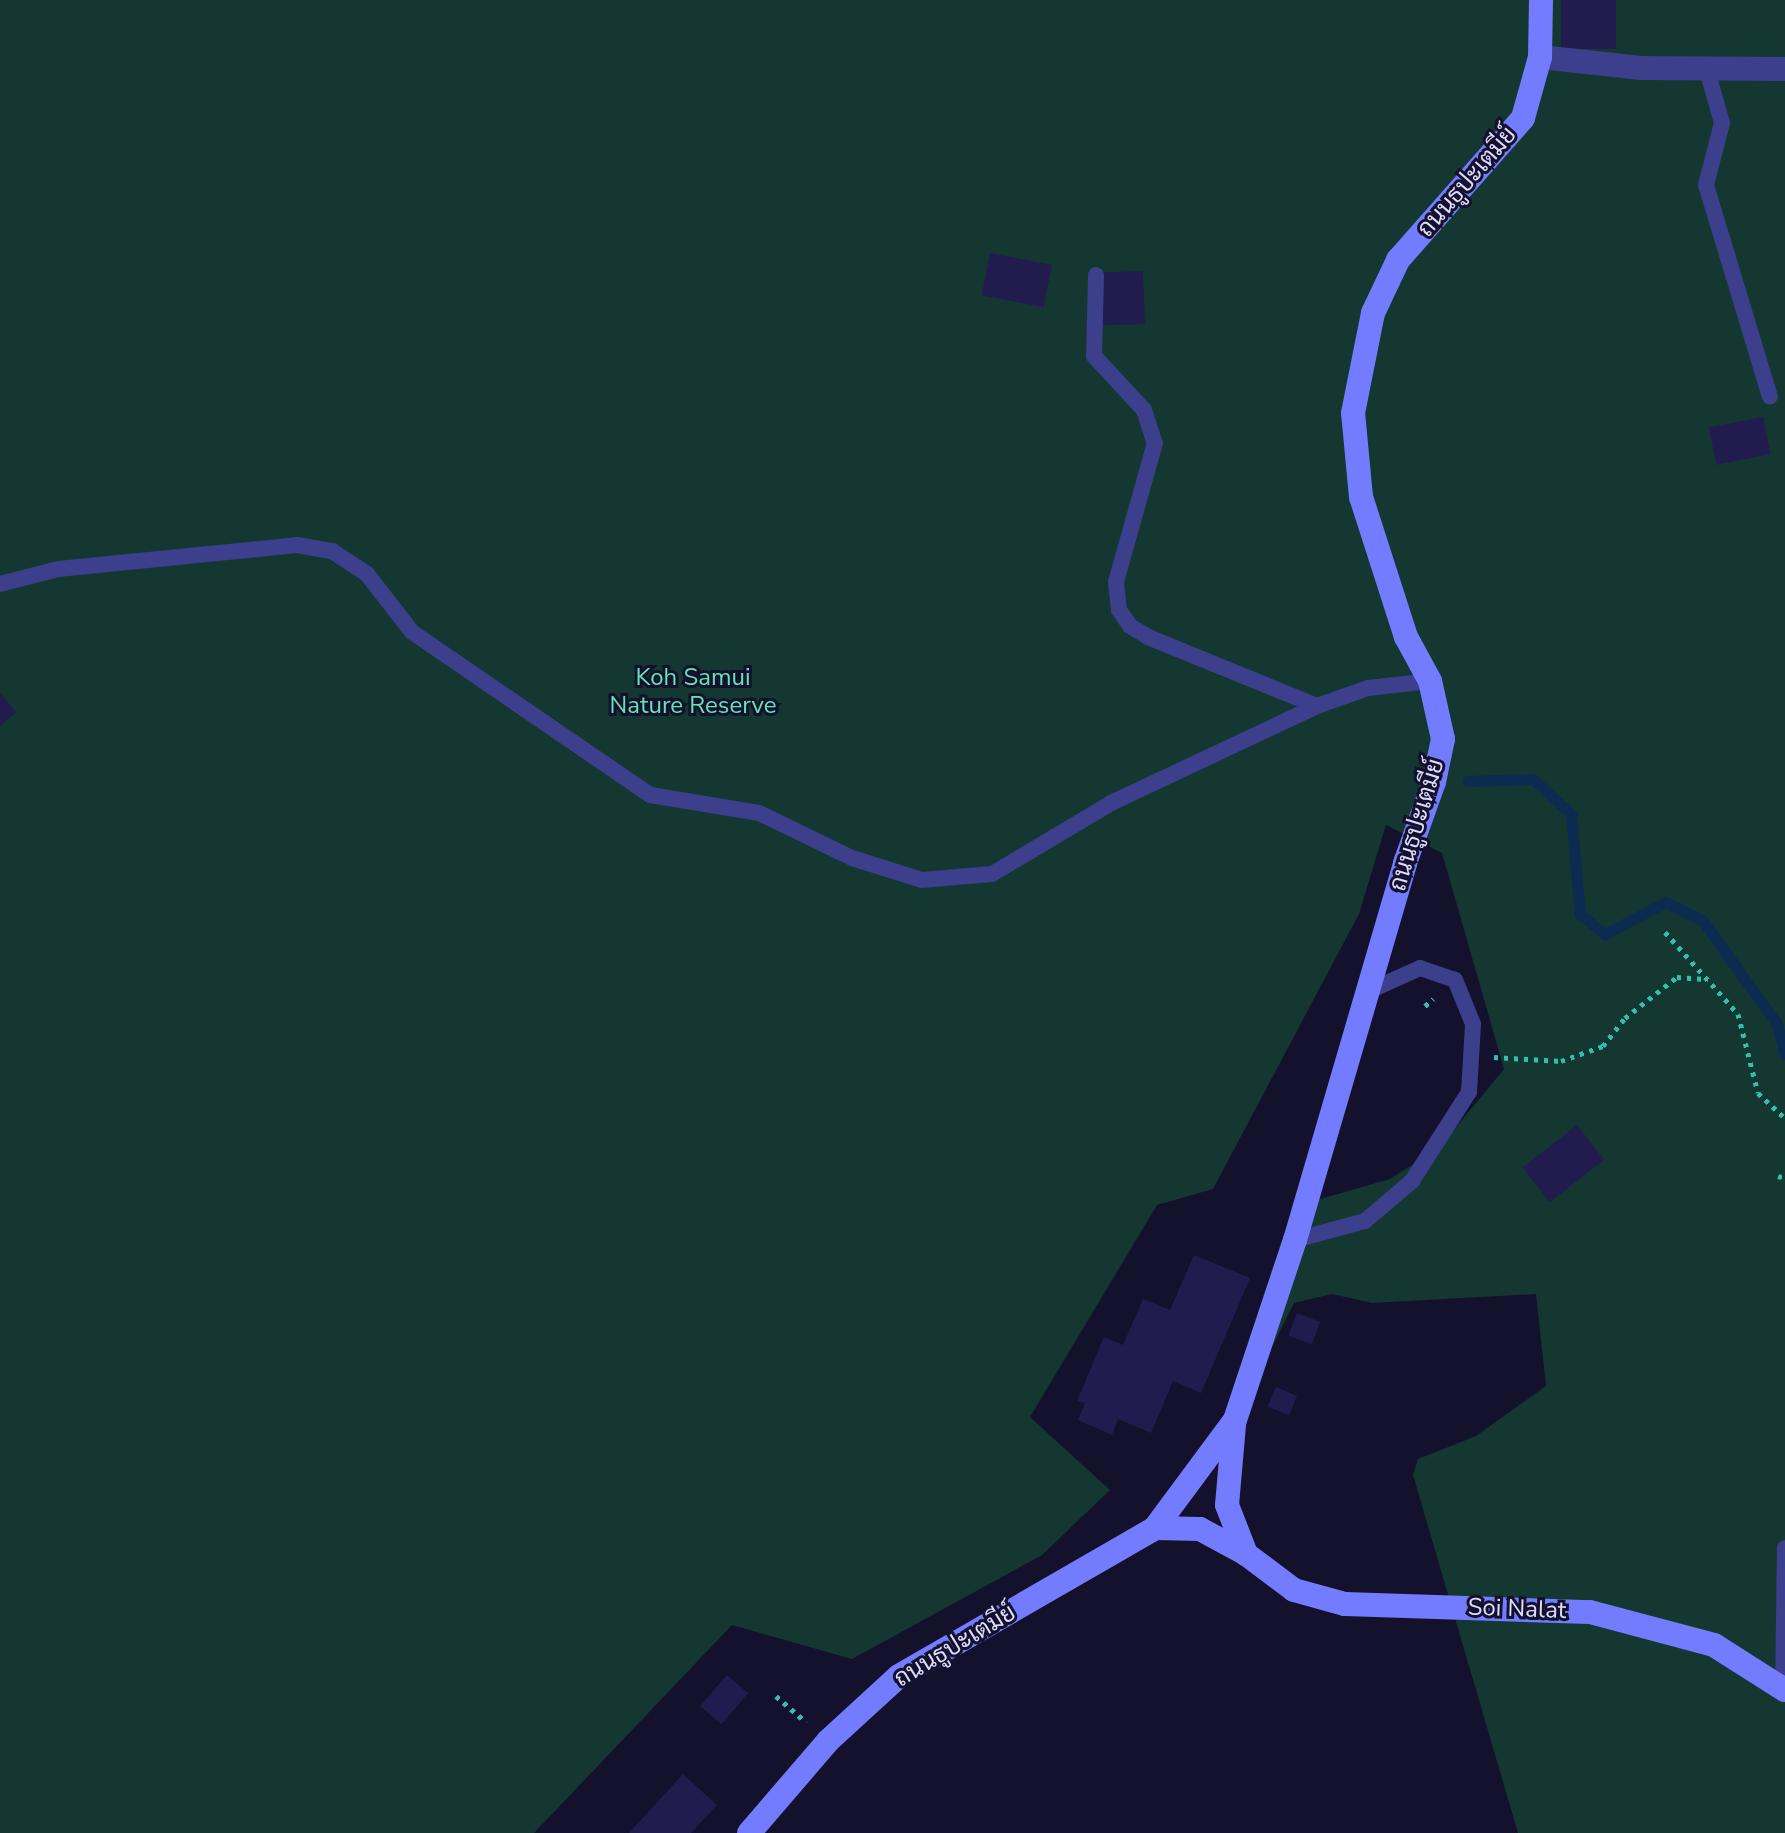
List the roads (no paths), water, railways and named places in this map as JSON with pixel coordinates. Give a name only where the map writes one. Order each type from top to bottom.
[{"type":"street","name":"ถนนธูปะเตมีย์","points":[[749,1833],[828,1741],[899,1676],[1155,1528],[1235,1420],[1295,1240],[1443,739],[1430,681],[1406,637],[1361,497],[1353,413],[1373,313],[1398,260],[1523,118],[1540,57],[1541,0]]},
{"type":"street","points":[[1540,57],[1707,70],[1785,69]]},
{"type":"street","points":[[1235,1420],[1227,1505],[1246,1554]]},
{"type":"street","points":[[1155,1528],[1200,1529],[1246,1554]]},
{"type":"street","name":"Soi Nalat","points":[[1246,1554],[1294,1590],[1345,1604],[1590,1612],[1714,1645],[1784,1690]]},
{"type":"lane","points":[[1707,70],[1722,123],[1706,185],[1770,397]]},
{"type":"lane","points":[[1096,275],[1094,356],[1144,410],[1155,443],[1116,582],[1119,610],[1130,626],[1148,637],[1317,706]]},
{"type":"lane","points":[[0,584],[58,569],[297,545],[332,551],[367,574],[412,632],[650,795],[759,813],[852,858],[922,880],[992,874],[1111,803],[1317,706],[1368,688],[1430,681]]},
{"type":"lane","points":[[1295,1240],[1365,1221],[1412,1181],[1469,1092],[1473,1024],[1455,980],[1420,968],[1371,990]]},
{"type":"lane","points":[[1784,1690],[1785,1548]]},
{"type":"waterway","points":[[1468,781],[1533,779],[1571,814],[1580,914],[1605,934],[1666,902],[1703,921],[1777,1024],[1785,1054]]},
{"type":"park label","name":"Koh Samui Nature Reserve","points":[[693,692]]}]
